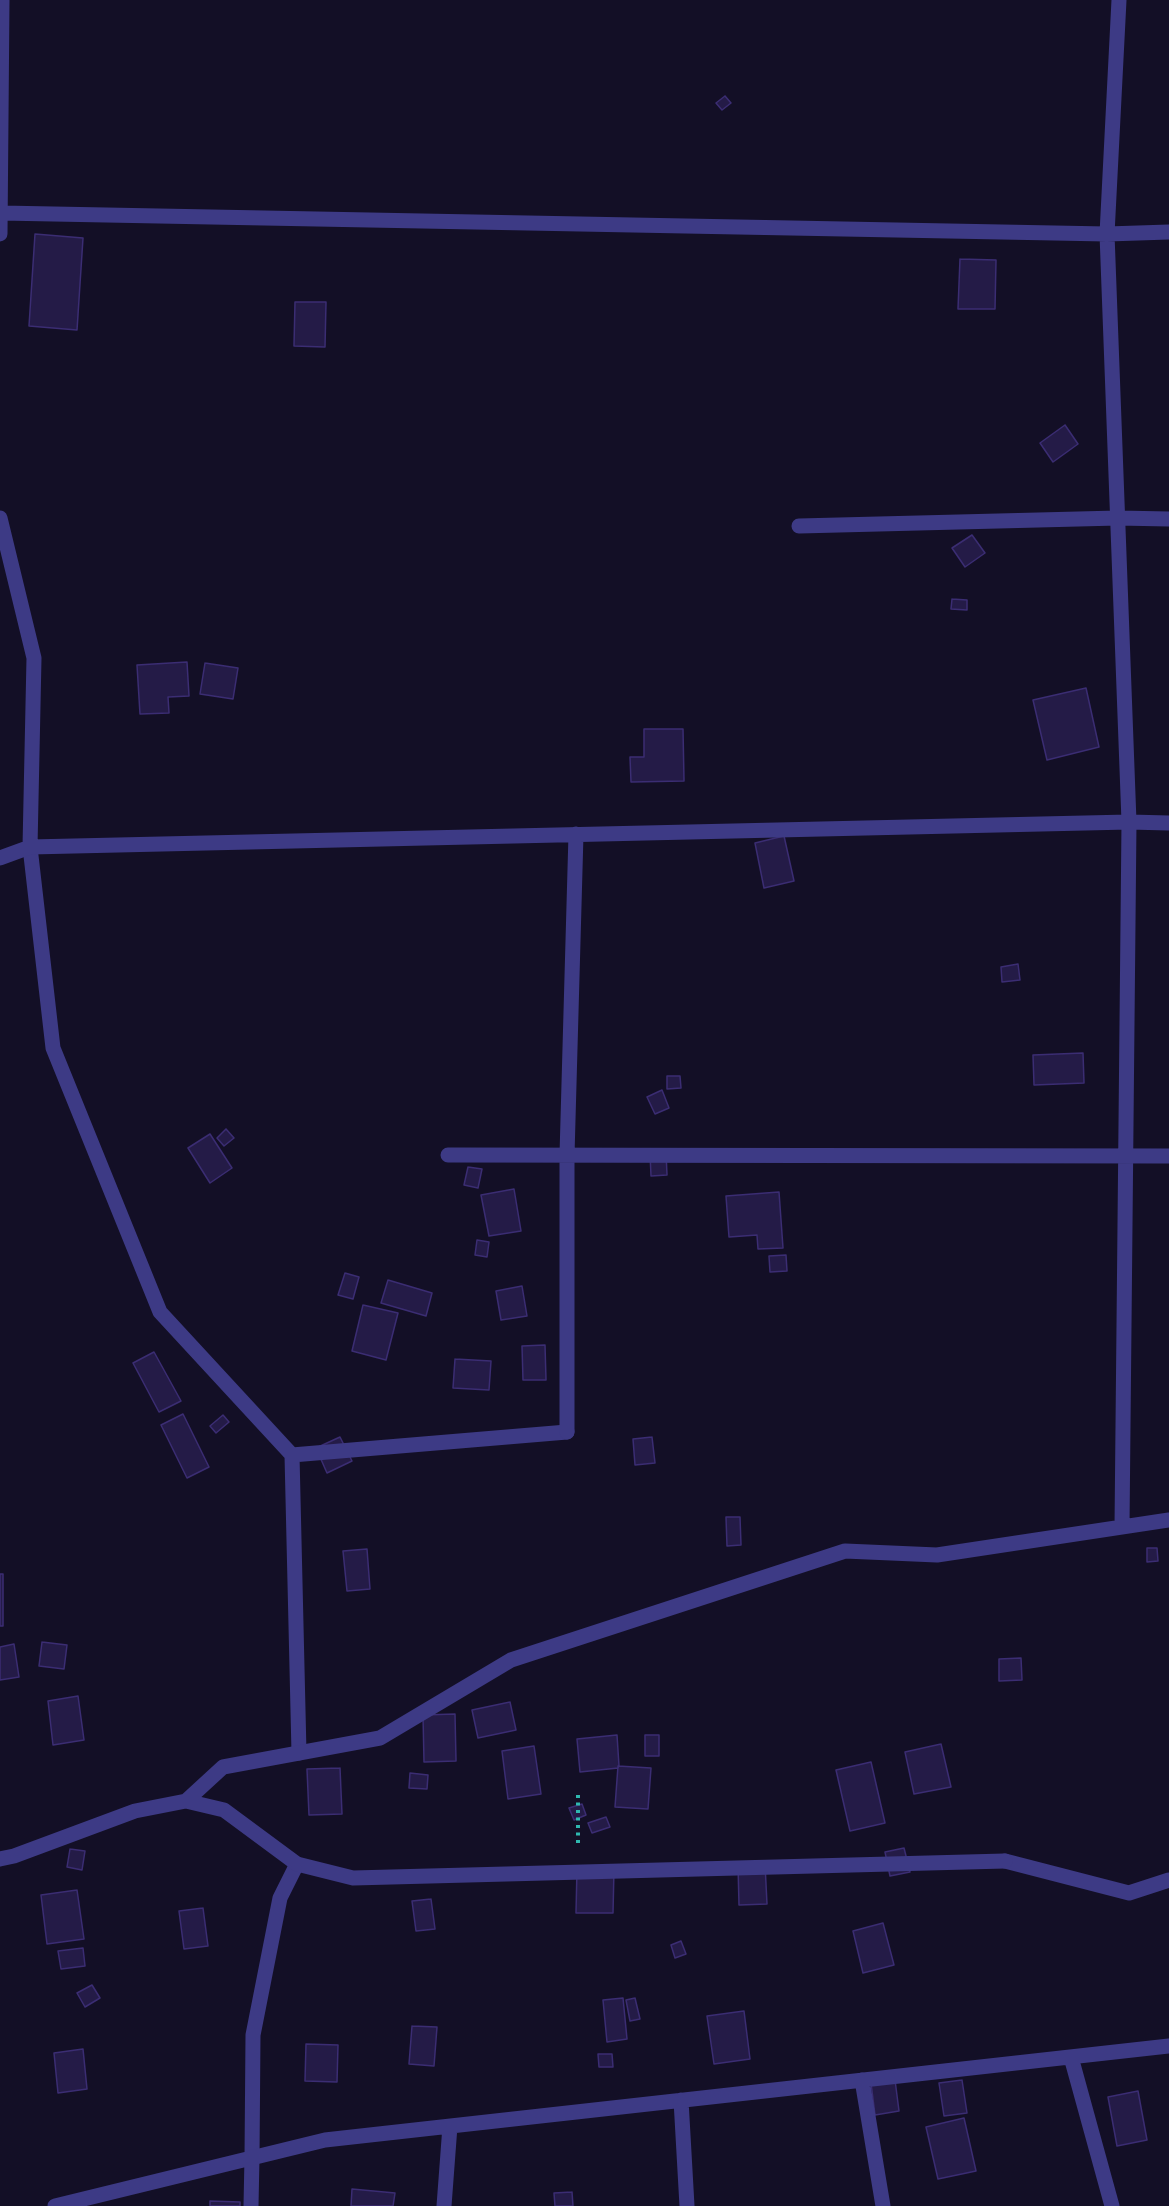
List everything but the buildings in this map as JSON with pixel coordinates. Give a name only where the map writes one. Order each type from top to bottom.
[{"type":"street","points":[[0,234],[2,0]]},
{"type":"street","points":[[1119,0],[1107,234],[1129,822],[1122,1526]]},
{"type":"street","points":[[1,213],[1107,234],[1169,232]]},
{"type":"street","points":[[0,518],[34,658],[30,847],[53,1048],[160,1312],[292,1455],[299,1753]]},
{"type":"street","points":[[799,526],[1118,518],[1169,519]]},
{"type":"street","points":[[0,858],[30,847],[1129,822],[1169,823]]},
{"type":"street","points":[[292,1455],[567,1432],[567,1155],[576,834]]},
{"type":"street","points":[[448,1155],[1169,1156]]},
{"type":"street","points":[[186,1801],[223,1767],[380,1738],[510,1660],[845,1551],[937,1555],[1169,1520]]},
{"type":"street","points":[[0,1859],[14,1856],[135,1811],[186,1801],[224,1810],[297,1864],[353,1878],[1005,1861],[1129,1893],[1169,1880]]},
{"type":"street","points":[[251,2206],[253,2035],[280,1898],[297,1864]]},
{"type":"street","points":[[55,2206],[325,2140],[1169,2046]]},
{"type":"street","points":[[1071,2057],[1112,2206]]},
{"type":"street","points":[[862,2080],[883,2206]]},
{"type":"street","points":[[681,2100],[687,2206]]},
{"type":"street","points":[[444,2206],[450,2126]]},
{"type":"path","points":[[578,1795],[578,1846]]}]
